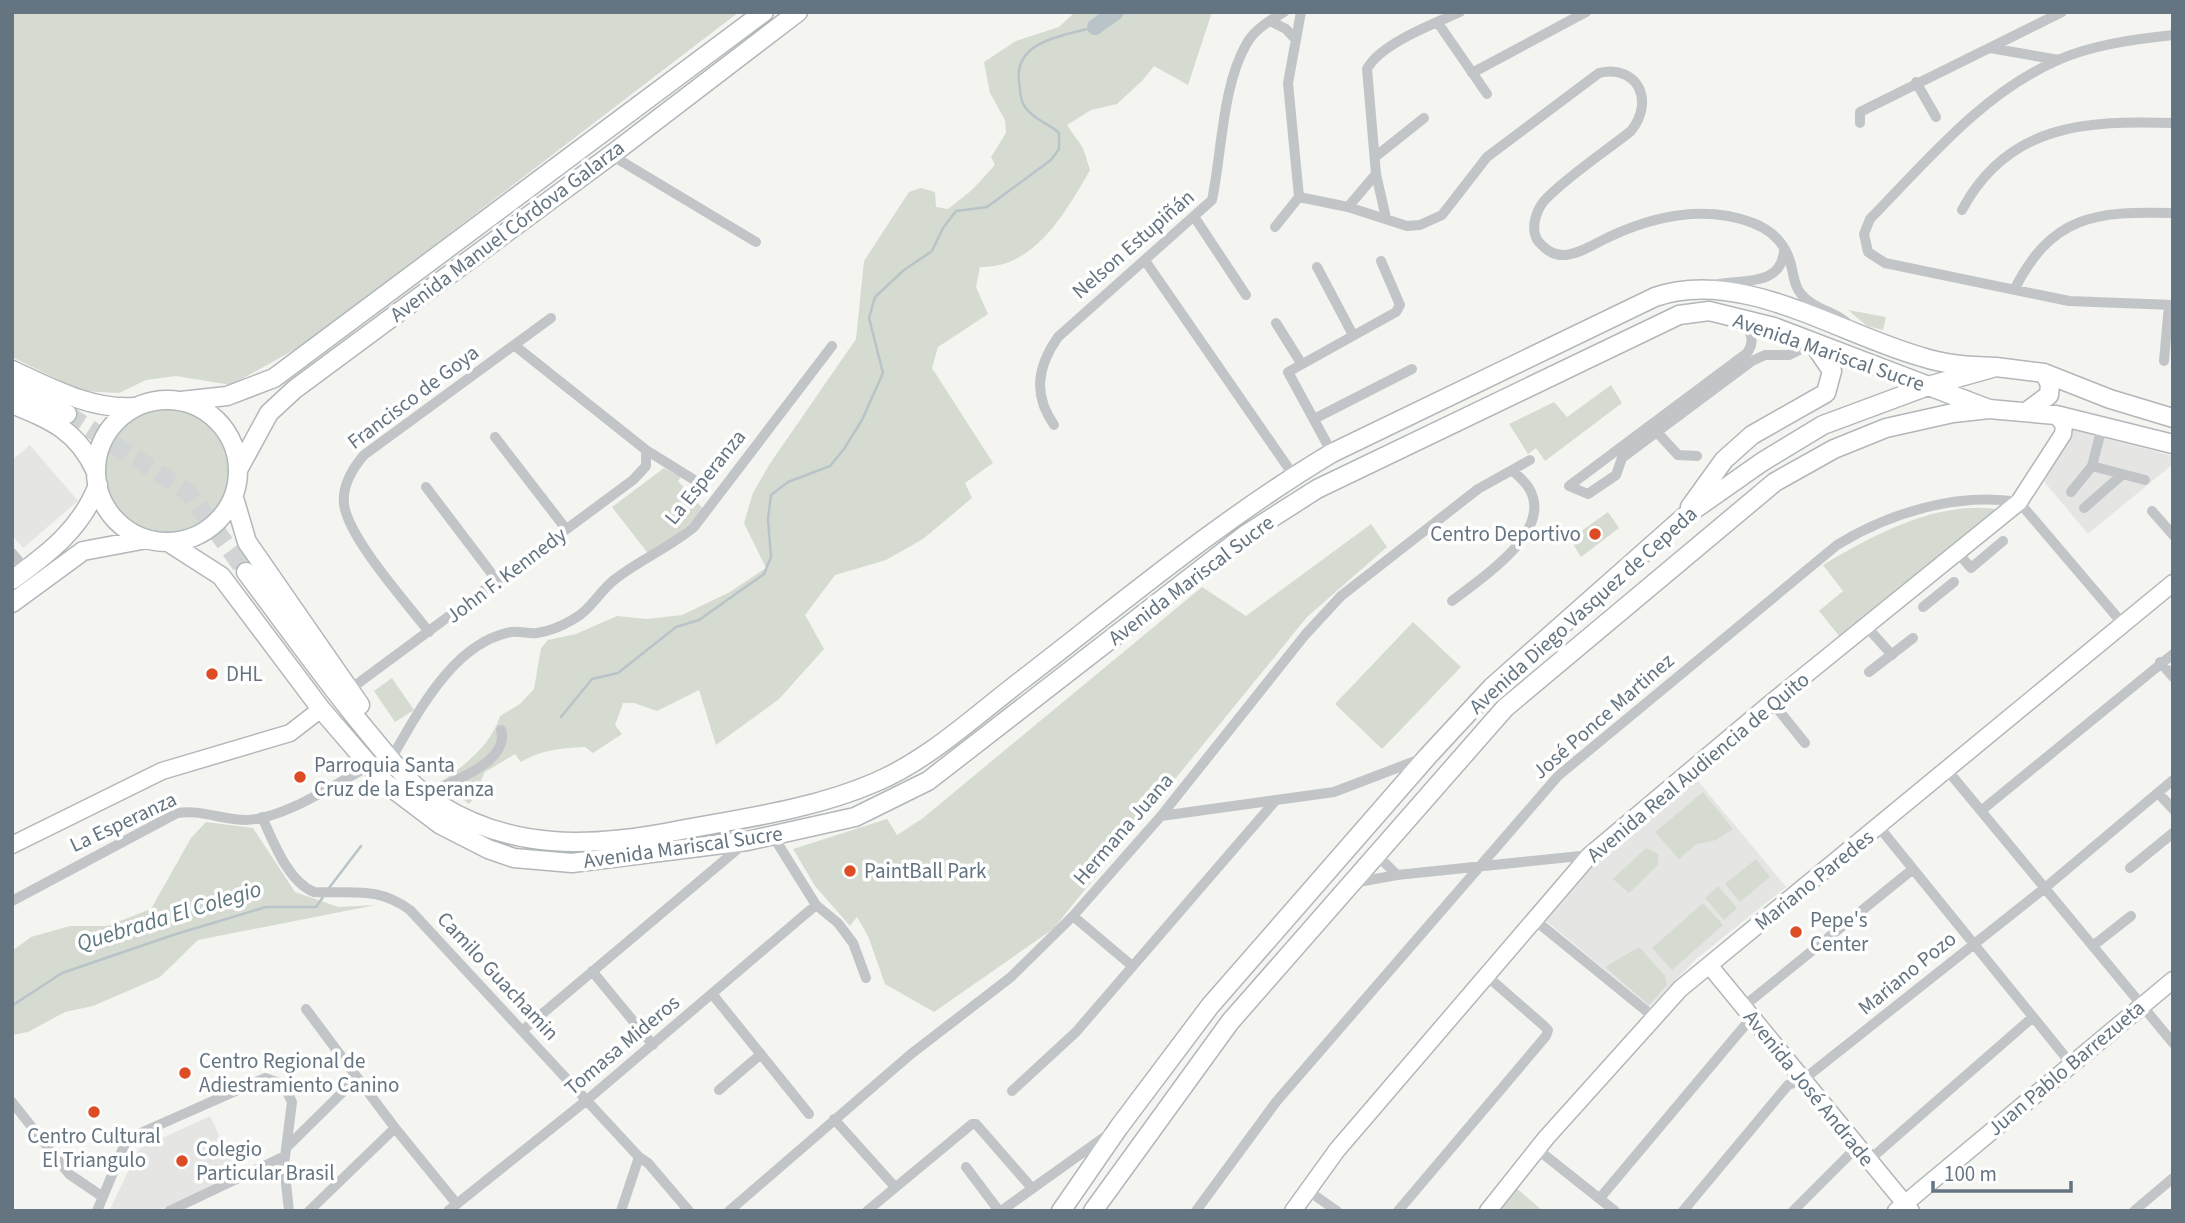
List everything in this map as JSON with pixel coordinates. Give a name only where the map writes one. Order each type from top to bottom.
[{"type":"main road","name":"Avenida Manuel Córdova Galarza","points":[[181,401],[236,394],[274,378],[764,12]]},
{"type":"main road","name":"Avenida Manuel Córdova Galarza","points":[[239,468],[269,413],[295,388],[611,155],[798,12]]},
{"type":"main road","name":"Avenida Mariscal Sucre","points":[[404,798],[367,751],[245,573],[328,684],[414,786],[440,806],[522,839],[545,842],[638,838],[759,816],[876,782],[921,757],[1157,575],[1294,476],[1332,453],[1655,297],[1702,287],[1757,297],[1922,358],[1958,366],[1996,367]]},
{"type":"main road","name":"Avenida Mariscal Sucre","points":[[168,542],[221,576],[321,709],[384,782],[404,798],[441,825],[480,845],[514,858],[572,863],[638,857],[773,836],[855,817],[928,782],[1245,535],[1317,489],[1679,315],[1709,312],[1744,320],[1814,343],[1989,409]]},
{"type":"main road","points":[[1685,516],[1724,460],[1752,435],[1824,395],[1832,381],[1832,371],[1814,343]]},
{"type":"main road","points":[[1989,409],[1980,396],[1980,386],[1996,367]]},
{"type":"main road","name":"Avenida Diego Vasquez de Cepeda","points":[[1061,1211],[1119,1127],[1210,1006],[1428,756],[1492,687],[1685,516],[1762,462],[1823,425],[1928,386],[1996,367],[2044,373],[2109,399],[2173,418]]},
{"type":"main road","points":[[12,370],[94,404],[115,408],[136,407],[158,401],[181,401],[203,410],[222,425],[236,453],[239,468],[234,498],[214,526],[200,535],[168,542],[147,539],[127,529],[110,513],[90,458],[69,431],[12,404]]},
{"type":"main road","points":[[2029,410],[2049,395],[2050,384],[2044,373]]},
{"type":"main road","points":[[12,391],[66,416]]},
{"type":"main road","points":[[19,575],[69,535],[82,519],[97,479],[100,445],[125,414],[136,407]]},
{"type":"main road","name":"Avenida Diego Vasquez de Cepeda","points":[[1093,1211],[1230,1022],[1505,708],[1776,482],[1834,449],[1886,428],[1953,413],[1989,409],[2029,410],[2056,415],[2173,444]]},
{"type":"main road","name":"Avenida Real Audiencia de Quito","points":[[1293,1211],[1338,1150],[1590,855],[1772,702],[2019,502],[2063,434],[2064,425],[2056,415]]},
{"type":"main road","points":[[1283,511],[1306,486],[1365,454],[1367,446],[1360,440]]},
{"type":"main road","name":"Avenida Mariscal Sucre","points":[[234,498],[247,542],[349,690],[395,752],[432,791],[468,819]]},
{"type":"main road","points":[[12,603],[83,551],[147,539]]},
{"type":"main road","points":[[1109,641],[1101,639],[1100,629],[1143,595],[1157,575]]},
{"type":"main road","name":"Mariano Paredes","points":[[1488,1211],[1537,1149],[1680,989],[2173,583]]},
{"type":"main road","points":[[12,845],[162,771],[290,733],[321,709]]},
{"type":"main road","name":"Avenida José Andrade","points":[[1709,965],[1858,1146],[1903,1208]]},
{"type":"main road","name":"Juan Pablo Barrezueta","points":[[1903,1208],[2173,980]]},
{"type":"street","name":"Nelson Estupiñán","points":[[1054,425],[1043,408],[1040,391],[1040,372],[1045,356],[1058,337],[1212,201],[1223,123],[1247,43],[1284,12]]},
{"type":"street","points":[[1275,227],[1299,197],[1288,83],[1301,12]]},
{"type":"street","points":[[1387,218],[1376,174],[1367,69],[1373,57],[1460,12]]},
{"type":"street","points":[[1472,73],[1586,12]]},
{"type":"street","points":[[1860,123],[1860,112],[2062,12]]},
{"type":"street","points":[[1270,21],[1286,29],[1296,40]]},
{"type":"street","points":[[1438,23],[1487,94]]},
{"type":"street","points":[[2164,361],[2171,305],[2069,301],[1885,262],[1868,252],[1864,229],[1870,219],[1965,122],[1990,102],[2059,60],[2125,41],[2173,35]]},
{"type":"street","points":[[1990,48],[2059,60]]},
{"type":"street","points":[[1299,197],[1348,207],[1407,226],[1420,225],[1442,215],[1487,157],[1598,74],[1609,71],[1620,73],[1639,88],[1644,107],[1640,120],[1631,131],[1544,201],[1534,226],[1535,237],[1545,249],[1554,254],[1572,254],[1628,227],[1683,212],[1753,223],[1777,237],[1802,296],[1817,307],[1841,316],[1860,337]]},
{"type":"street","points":[[1916,82],[1937,117]]},
{"type":"street","points":[[1375,157],[1424,118]]},
{"type":"street","points":[[1962,210],[1971,194],[2005,155],[2050,133],[2096,122],[2173,122]]},
{"type":"street","points":[[611,155],[756,242]]},
{"type":"street","points":[[1348,207],[1376,174]]},
{"type":"street","points":[[2014,290],[2024,269],[2045,243],[2074,223],[2106,213],[2173,213]]},
{"type":"street","points":[[1195,218],[1246,295]]},
{"type":"street","points":[[1702,287],[1731,280],[1771,277],[1782,266],[1784,250]]},
{"type":"street","points":[[1146,261],[1294,476]]},
{"type":"street","points":[[1332,453],[1289,372],[1396,312],[1401,305],[1381,261]]},
{"type":"street","points":[[1317,268],[1353,335]]},
{"type":"street","name":"Francisco de Goya","points":[[429,632],[354,530],[344,503],[349,475],[364,455],[551,318]]},
{"type":"street","points":[[1619,453],[1616,475],[1588,494],[1569,486],[1619,453],[1726,374],[1752,346],[1752,336],[1744,320]]},
{"type":"street","points":[[1276,323],[1301,363]]},
{"type":"street","points":[[1726,374],[1756,358],[1771,354],[1789,355],[1814,343]]},
{"type":"street","points":[[514,345],[646,450],[704,486]]},
{"type":"street","name":"La Esperanza","points":[[395,752],[415,716],[460,661],[496,638],[511,632],[546,631],[574,619],[593,604],[613,580],[673,545],[694,527],[832,346]]},
{"type":"street","points":[[1314,419],[1412,369]]},
{"type":"street","points":[[2071,492],[2092,466],[2102,427]]},
{"type":"street","points":[[1654,428],[1678,455],[1697,456]]},
{"type":"street","points":[[495,438],[566,529]]},
{"type":"street","name":"John F. Kennedy","points":[[349,690],[498,582],[643,471],[647,461],[646,450]]},
{"type":"street","name":"Hermana Juana","points":[[729,1211],[834,1119],[1011,977],[1073,916],[1161,816],[1305,635],[1341,596],[1478,489],[1530,460]]},
{"type":"street","points":[[2092,466],[2145,480]]},
{"type":"street","points":[[1452,601],[1507,558],[1530,524],[1534,500],[1530,490],[1512,470]]},
{"type":"street","points":[[2084,508],[2123,474]]},
{"type":"street","points":[[426,487],[498,582]]},
{"type":"street","name":"José Ponce Martinez","points":[[1196,1211],[1276,1102],[1558,776],[1837,545],[1870,526],[1915,511],[1994,499],[2019,502]]},
{"type":"street","points":[[2019,502],[2123,624]]},
{"type":"street","points":[[2152,511],[2173,535]]},
{"type":"street","points":[[1957,552],[1971,568],[2003,541]]},
{"type":"street","points":[[12,553],[19,575]]},
{"type":"street","points":[[1923,580],[1937,595]]},
{"type":"street","points":[[1923,607],[1954,582]]},
{"type":"street","points":[[1866,626],[1892,655]]},
{"type":"street","points":[[1869,672],[1913,638]]},
{"type":"street","points":[[1982,810],[2173,654]]},
{"type":"street","points":[[2160,662],[2173,677]]},
{"type":"street","points":[[1772,702],[1805,743]]},
{"type":"street","points":[[432,791],[492,758],[504,738],[501,730]]},
{"type":"street","points":[[1161,816],[1334,792],[1428,756]]},
{"type":"street","name":"La Esperanza","points":[[12,901],[177,813],[192,810],[207,816],[247,820],[262,817],[284,810],[371,765]]},
{"type":"street","points":[[1948,771],[2173,1043]]},
{"type":"street","name":"Mariano Pozo","points":[[1683,1211],[1788,1085],[1804,1079],[2046,887],[2173,780]]},
{"type":"street","points":[[2158,793],[2173,810]]},
{"type":"street","points":[[1012,1091],[1076,1032],[1276,800]]},
{"type":"street","name":"Camilo Guachamin","points":[[262,817],[280,856],[305,889],[314,892],[386,895],[410,910],[639,1157],[649,1163],[689,1211]]},
{"type":"street","points":[[1879,827],[2072,1065]]},
{"type":"street","points":[[2130,868],[2173,833]]},
{"type":"street","points":[[773,836],[816,905],[838,923],[853,943],[866,978]]},
{"type":"street","points":[[523,1030],[747,841]]},
{"type":"street","points":[[1381,849],[1382,860],[1396,875]]},
{"type":"street","points":[[1350,883],[1396,875],[1590,855]]},
{"type":"street","points":[[1600,1198],[1748,1012],[1913,869]]},
{"type":"street","name":"Tomasa Mideros","points":[[452,1207],[587,1100],[816,905]]},
{"type":"street","points":[[1073,916],[1131,965]]},
{"type":"street","points":[[2094,945],[2131,916]]},
{"type":"street","points":[[1536,921],[1655,1018]]},
{"type":"street","points":[[592,971],[653,1045]]},
{"type":"street","points":[[1398,1211],[1548,1030],[1488,977]]},
{"type":"street","points":[[713,995],[809,1114]]},
{"type":"street","points":[[306,1009],[452,1207]]},
{"type":"street","points":[[1868,1161],[2033,1017]]},
{"type":"street","points":[[719,1090],[761,1054]]},
{"type":"street","points":[[169,1211],[286,1152],[357,1078]]},
{"type":"street","points":[[97,1211],[127,1139],[257,1079],[278,1081],[290,1094],[292,1109],[286,1152],[289,1211]]},
{"type":"street","points":[[12,1102],[69,1174],[103,1197]]},
{"type":"street","points":[[834,1119],[895,1187]]},
{"type":"street","points":[[867,1211],[972,1124],[976,1124],[1031,1187]]},
{"type":"street","points":[[966,1167],[1000,1211],[1119,1127]]},
{"type":"street","points":[[309,1211],[395,1128]]},
{"type":"street","points":[[1793,1211],[1858,1146]]},
{"type":"street","points":[[1537,1149],[1615,1211]]},
{"type":"street","points":[[621,1211],[639,1157]]},
{"type":"street","points":[[2134,1211],[2173,1178]]},
{"type":"street","points":[[1307,1190],[1337,1211]]},
{"type":"shaded area","points":[[12,12],[739,12],[308,342],[231,385],[176,376],[146,380],[119,393],[81,391],[12,357]]},
{"type":"shaded area","points":[[1075,12],[1212,12],[1188,85],[1154,66],[1117,104],[1091,110],[1067,125],[1083,148],[1090,170],[1081,186],[1059,220],[1032,248],[1017,259],[980,267],[976,287],[988,314],[938,347],[932,368],[993,463],[965,483],[972,498],[923,539],[886,560],[835,575],[805,615],[824,649],[779,699],[716,745],[699,690],[657,711],[634,703],[623,703],[615,725],[622,734],[593,753],[585,747],[560,749],[543,752],[521,762],[515,754],[485,772],[481,780],[484,786],[469,804],[441,782],[484,745],[500,716],[520,704],[534,689],[541,648],[548,640],[576,634],[617,616],[646,619],[682,615],[730,592],[766,568],[744,523],[753,493],[769,465],[856,339],[864,261],[909,192],[921,188],[935,192],[936,207],[948,209],[972,190],[995,165],[991,157],[1006,133],[1005,120],[990,93],[984,62],[1016,41],[1059,27]]},
{"type":"shaded area","points":[[1848,310],[1886,317],[1883,330],[1867,326]]},
{"type":"shaded area","points":[[1611,385],[1622,403],[1545,461],[1536,448],[1528,454],[1509,424],[1554,402],[1567,417]]},
{"type":"shaded area","points":[[167,407],[191,412],[212,426],[226,447],[231,471],[226,495],[212,516],[191,530],[167,535],[143,530],[122,516],[108,495],[103,471],[108,447],[122,426],[143,412]]},
{"type":"shaded area","points":[[2070,429],[2173,456],[2173,464],[2088,534],[2042,479]]},
{"type":"shaded area","points":[[30,445],[78,501],[23,548],[12,535],[12,460]]},
{"type":"shaded area","points":[[664,468],[681,477],[678,481],[705,511],[650,556],[612,507]]},
{"type":"shaded area","points":[[1973,508],[1996,509],[1840,637],[1819,611],[1843,591],[1823,565],[1842,554],[1884,532],[1928,515]]},
{"type":"shaded area","name":"Centro Deportivo","points":[[1608,512],[1619,528],[1581,557],[1570,539]]},
{"type":"shaded area","points":[[1371,524],[1387,547],[1307,617],[1053,929],[934,1012],[885,984],[868,936],[857,917],[850,926],[815,886],[793,849],[887,819],[897,835],[923,818],[1202,587],[1246,616]]},
{"type":"shaded area","points":[[1413,622],[1461,667],[1382,749],[1335,704]]},
{"type":"shaded area","points":[[392,678],[414,710],[395,722],[374,691]]},
{"type":"shaded area","points":[[1694,776],[1786,887],[1696,959],[1650,1007],[1545,920],[1602,855]]},
{"type":"shaded area","points":[[1703,792],[1733,829],[1716,840],[1697,844],[1679,859],[1655,832]]},
{"type":"shaded area","points":[[206,822],[253,828],[295,892],[338,907],[376,905],[198,940],[160,977],[93,1006],[65,1012],[28,1032],[12,1035],[12,951],[31,937],[70,926],[107,926],[151,909],[191,838]]},
{"type":"shaded area","points":[[1646,848],[1658,854],[1658,865],[1629,893],[1613,879]]},
{"type":"shaded area","points":[[1756,859],[1770,877],[1740,902],[1725,884]]},
{"type":"shaded area","points":[[1718,886],[1737,908],[1724,920],[1705,898]]},
{"type":"shaded area","points":[[1703,903],[1723,925],[1672,970],[1652,948]]},
{"type":"shaded area","points":[[1639,947],[1665,976],[1667,985],[1649,1005],[1605,967]]},
{"type":"shaded area","name":"Colegio Particular Brasil","points":[[210,1116],[237,1173],[157,1211],[109,1211],[139,1149]]},
{"type":"shaded area","points":[[1516,1188],[1543,1211],[1498,1211]]},
{"type":"waterway","name":"Quebrada El Colegio","points":[[1095,27],[1116,12]]},
{"type":"waterway","name":"Quebrada El Colegio","points":[[561,717],[592,679],[618,673],[676,627],[699,620],[764,574],[771,557],[768,519],[771,495],[788,482],[830,466],[862,420],[883,373],[869,318],[875,297],[904,270],[932,251],[943,228],[956,211],[987,207],[1051,160],[1059,149],[1059,133],[1023,105],[1020,67],[1025,56],[1044,42],[1095,27]]},
{"type":"waterway","name":"Quebrada El Colegio","points":[[329,888],[361,846]]},
{"type":"waterway","name":"Quebrada El Colegio","points":[[13,1005],[62,973],[266,907],[316,907],[323,897]]},
{"type":"tunnel","points":[[67,414],[189,493],[246,572]]},
{"type":"place","name":"Centro Deportivo","points":[[1595,534]]},
{"type":"place","name":"DHL","points":[[212,674]]},
{"type":"place","name":"Parroquia Santa Cruz de la Esperanza","points":[[300,777]]},
{"type":"place","name":"PaintBall Park","points":[[850,871]]},
{"type":"place","name":"Pepe's Center","points":[[1796,932]]},
{"type":"place","name":"Centro Regional de Adiestramiento Canino","points":[[185,1073]]},
{"type":"place","name":"Centro Cultural El Triangulo","points":[[94,1112]]},
{"type":"place","name":"Colegio Particular Brasil","points":[[182,1161]]}]
